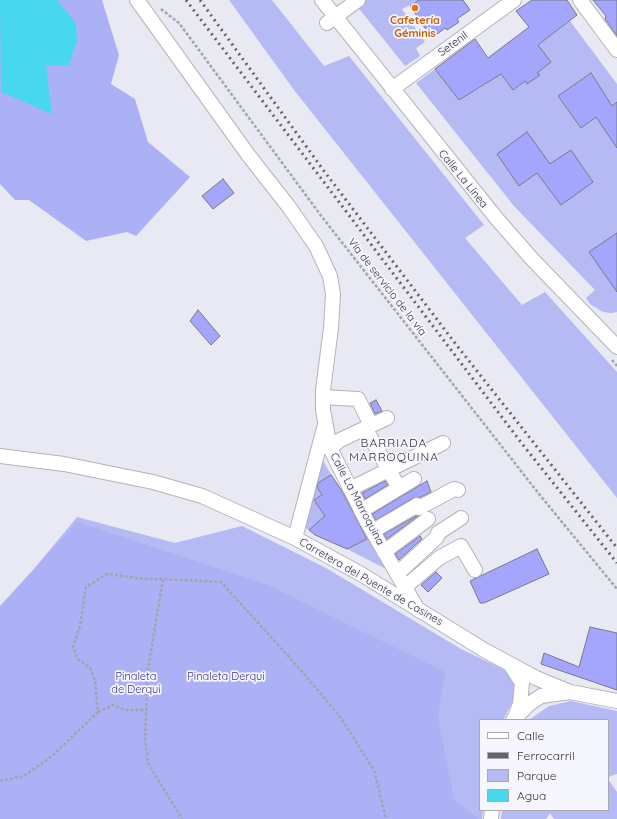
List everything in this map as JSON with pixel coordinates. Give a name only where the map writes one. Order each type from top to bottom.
[{"type":"street","name":"Calle La Línea","points":[[322,0],[331,20],[392,89],[497,219],[532,259],[615,340]]},
{"type":"street","points":[[331,20],[358,0]]},
{"type":"street","name":"Setenil","points":[[392,89],[514,0]]},
{"type":"street","points":[[580,0],[617,50]]},
{"type":"street","name":"Calle La Marroquina","points":[[139,2],[249,156],[289,207],[316,246],[332,283],[332,328],[323,397],[325,426],[330,448],[361,511],[418,610]]},
{"type":"street","points":[[323,397],[358,399],[387,471],[398,488]]},
{"type":"street","points":[[330,448],[340,440],[387,418]]},
{"type":"street","points":[[295,538],[325,426]]},
{"type":"street","points":[[350,489],[443,443]]},
{"type":"street","name":"Carretera del Puente de Casines","points":[[0,456],[64,464],[154,482],[202,496],[295,538],[361,574],[484,650],[509,662],[536,678],[570,692]]},
{"type":"street","points":[[361,511],[414,479]]},
{"type":"street","points":[[373,531],[417,505],[419,508],[454,489],[458,490]]},
{"type":"street","points":[[397,574],[437,536],[438,533],[460,518]]},
{"type":"street","points":[[384,552],[428,520]]},
{"type":"street","points":[[405,587],[439,558],[461,546],[474,570]]},
{"type":"street","points":[[509,662],[522,683],[520,704],[514,719]]},
{"type":"street","points":[[521,693],[529,683],[536,678],[541,696]]},
{"type":"street","points":[[514,719],[529,704],[541,696],[570,692],[617,701]]},
{"type":"path","name":"Vía de servicio de la vía","points":[[139,2],[164,10],[179,23],[332,229],[544,501],[617,589]]},
{"type":"path","points":[[98,712],[90,668],[77,658],[73,647],[80,626],[86,587],[107,574],[145,580],[163,579],[221,582],[299,668],[341,718],[374,770],[386,819]]},
{"type":"path","points":[[163,579],[148,669],[145,738],[148,763],[182,819]]},
{"type":"path","points":[[0,781],[24,776],[52,756],[98,712],[113,705],[125,710],[147,710]]},
{"type":"green space","points":[[0,0],[102,0],[119,55],[111,84],[135,99],[148,142],[190,177],[136,236],[127,232],[86,241],[29,200],[15,200],[0,184]]},
{"type":"green space","points":[[229,0],[272,0],[324,66],[349,56],[484,225],[465,238],[522,305],[545,292],[617,372],[617,498],[294,90]]},
{"type":"green space","points":[[352,0],[419,0],[402,9],[425,42],[416,48],[420,56],[405,66]]},
{"type":"green space","points":[[570,21],[617,84],[617,102],[612,106],[591,73],[558,96],[581,128],[596,117],[617,148],[617,312],[611,313],[603,312],[590,304],[586,298],[595,290],[514,206],[416,83],[435,69],[459,100],[486,84],[484,81],[498,71],[513,90],[525,81],[527,84],[539,75],[537,73],[551,62],[538,45]]},
{"type":"green space","points":[[321,457],[331,475],[316,485],[322,495],[314,500],[325,516],[309,530],[303,527]]},
{"type":"green space","name":"Pinaleta de Derqui","points":[[77,517],[175,543],[242,526],[326,568],[461,649],[507,671],[520,689],[504,719],[479,719],[479,811],[483,811],[482,819],[0,819],[0,610]]},
{"type":"green space","name":"Pinaleta de Derqui","points":[[77,522],[266,584],[445,672],[438,717],[454,800],[479,819],[0,819],[0,606]]},
{"type":"green space","points":[[369,538],[390,571],[347,549]]},
{"type":"green space","points":[[571,701],[617,711],[617,774],[609,777],[609,719],[530,719],[549,706]]},
{"type":"green space","points":[[609,780],[617,792],[617,819],[554,819],[550,813],[546,819],[501,819],[502,811],[609,811]]},
{"type":"water","points":[[0,0],[57,0],[76,23],[77,40],[69,65],[46,65],[52,114],[1,92]]},
{"type":"building","points":[[419,0],[463,0],[470,10],[457,19],[459,22],[447,30],[445,28],[432,38],[410,6]]},
{"type":"building","points":[[532,0],[567,0],[577,15],[538,45],[551,62],[537,73],[540,75],[527,84],[525,81],[513,90],[501,74],[459,100],[435,69],[475,39],[488,58],[529,27],[516,11]]},
{"type":"building","points":[[593,0],[617,0],[617,36],[605,19],[606,16]]},
{"type":"building","points":[[591,73],[612,106],[617,102],[617,148],[596,117],[581,128],[558,96]]},
{"type":"building","points":[[527,132],[550,164],[571,150],[593,182],[561,205],[537,173],[519,186],[497,154]]},
{"type":"building","points":[[223,179],[234,193],[213,209],[202,196]]},
{"type":"building","points":[[617,233],[617,292],[589,252]]},
{"type":"building","points":[[198,310],[220,336],[211,345],[190,321]]},
{"type":"building","points":[[376,400],[382,411],[375,414],[370,403]]},
{"type":"building","points":[[331,475],[342,491],[367,539],[347,549],[315,535],[309,530],[325,516],[314,500],[322,495],[317,487],[318,483]]},
{"type":"building","points":[[385,481],[388,485],[365,499],[362,493]]},
{"type":"building","points":[[427,481],[431,492],[421,497],[413,498],[376,520],[372,514]]},
{"type":"building","points":[[418,516],[387,539],[384,534]]},
{"type":"building","points":[[420,536],[422,539],[399,560],[395,554]]},
{"type":"building","points":[[537,549],[549,574],[484,603],[480,603],[470,581]]},
{"type":"building","points":[[436,572],[442,578],[428,592],[421,585]]},
{"type":"building","points":[[590,627],[617,633],[617,690],[541,664],[544,653],[579,667]]},
{"type":"railway","points":[[186,0],[523,445],[617,563]]},
{"type":"railway","points":[[200,0],[324,171],[458,347],[617,548]]},
{"type":"place","name":"Cafetería Géminis","points":[[415,8]]},
{"type":"district","name":"BARRIADA MARROQUINA","points":[[394,450]]},
{"type":"park label","name":"Pinaleta Derqui","points":[[226,677]]}]
